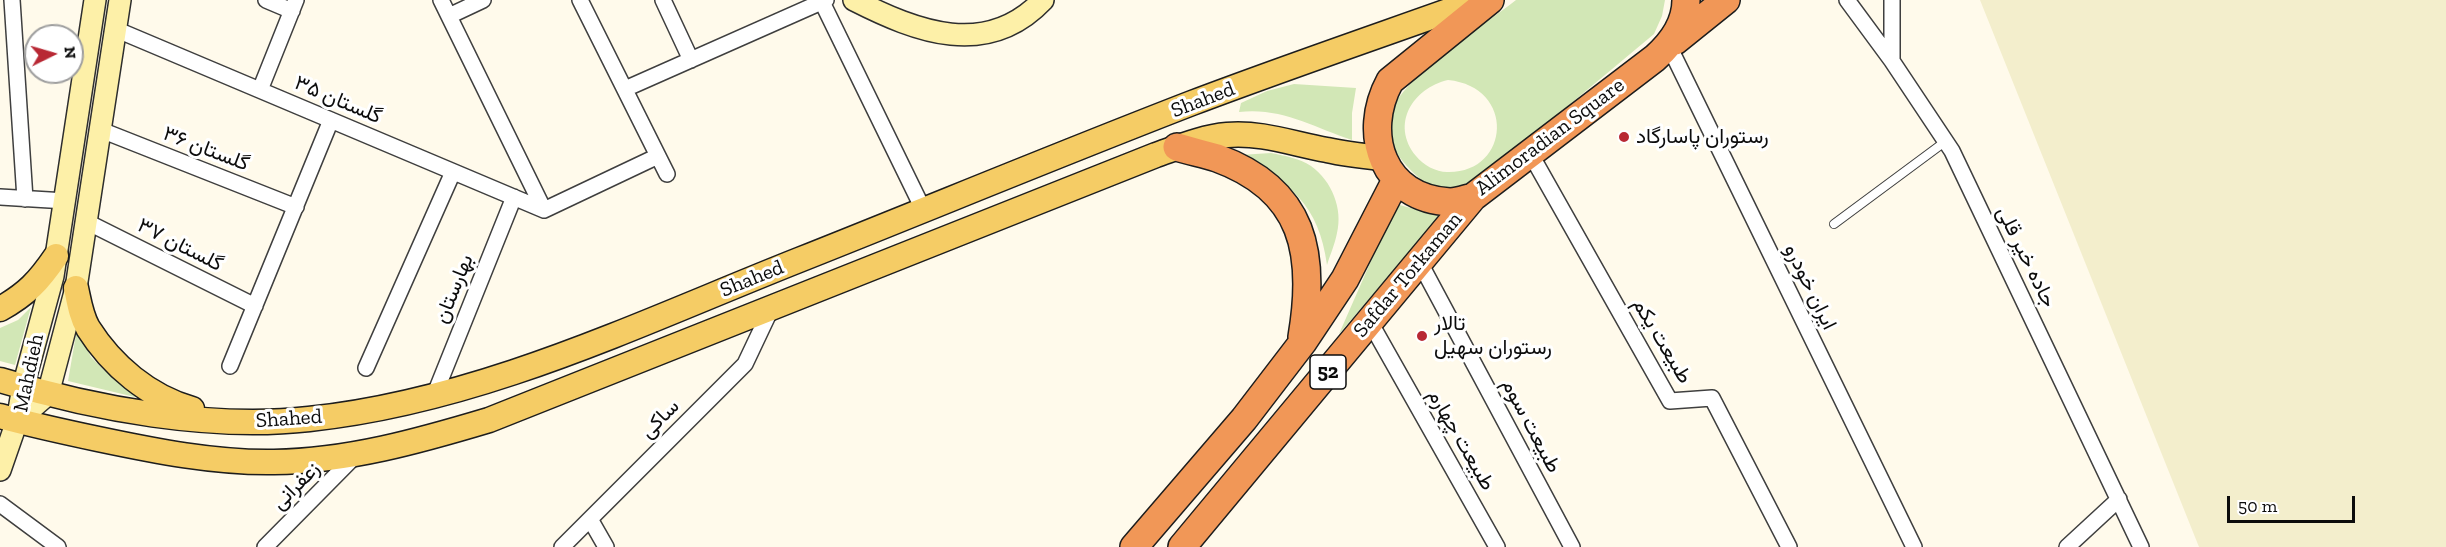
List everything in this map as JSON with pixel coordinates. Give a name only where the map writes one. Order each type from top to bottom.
[{"type":"highway","points":[[1389,169],[1377,137],[1377,116],[1383,94],[1390,81],[1490,0]]},
{"type":"highway","name":"Alimoradian Square","points":[[1389,169],[1411,191],[1429,198],[1451,202],[1473,197],[1669,46],[1682,23],[1686,0]]},
{"type":"highway","name":"52","points":[[1669,46],[1726,0]]},
{"type":"highway","points":[[1177,147],[1218,158],[1252,174],[1272,190],[1294,218],[1304,245],[1308,271],[1308,300],[1301,345]]},
{"type":"highway","name":"Safdar Torkaman","points":[[1134,547],[1244,419],[1301,345],[1345,279],[1389,169]]},
{"type":"highway","name":"Safdar Torkaman","points":[[1182,547],[1473,197]]},
{"type":"main road","name":"Mahdieh","points":[[9,418],[23,387],[56,256],[95,0]]},
{"type":"main road","name":"Mahdieh","points":[[9,418],[48,394],[76,288],[120,0]]},
{"type":"main road","points":[[855,0],[928,32],[962,35],[988,32],[1014,24],[1028,15],[1043,0]]},
{"type":"main road","name":"Shahed","points":[[0,380],[48,394],[152,413],[228,422],[281,422],[345,415],[434,396],[576,350],[1190,104],[1479,0]]},
{"type":"main road","name":"Shahed","points":[[9,418],[123,444],[223,459],[274,462],[357,454],[403,445],[489,420],[1177,147],[1226,135],[1253,134],[1288,140],[1389,169]]},
{"type":"main road","points":[[70,170],[95,172]]},
{"type":"main road","points":[[0,309],[38,283],[56,256]]},
{"type":"main road","points":[[76,288],[81,312],[88,327],[123,370],[148,391],[178,405],[250,422]]},
{"type":"main road","points":[[0,470],[9,418]]},
{"type":"street","points":[[12,0],[8,45],[25,199]]},
{"type":"street","points":[[260,90],[294,6],[266,0]]},
{"type":"street","points":[[441,0],[544,210],[658,156]]},
{"type":"street","points":[[449,16],[483,0]]},
{"type":"street","points":[[580,0],[667,174]]},
{"type":"street","points":[[663,0],[691,60]]},
{"type":"street","name":"جاده خیر قلی","points":[[1847,0],[1946,141],[2141,547]]},
{"type":"street","points":[[1892,0],[1892,61]]},
{"type":"street","points":[[625,89],[824,1],[924,211]]},
{"type":"street","name":"گلستان ۳۵","points":[[116,29],[544,210]]},
{"type":"street","name":"ایران خودرو","points":[[1669,46],[1914,547]]},
{"type":"street","points":[[230,366],[331,120]]},
{"type":"street","name":"گلستان ۳۶","points":[[101,130],[296,207]]},
{"type":"street","name":"طبیعت یکم","points":[[1530,153],[1670,401],[1712,398],[1789,547]]},
{"type":"street","points":[[366,368],[453,172]]},
{"type":"street","points":[[0,197],[66,201]]},
{"type":"street","name":"بهارستان","points":[[434,396],[514,197]]},
{"type":"street","name":"گلستان ۳۷","points":[[87,222],[255,306]]},
{"type":"street","name":"طبیعت سوم","points":[[1419,261],[1572,547]]},
{"type":"street","name":"ساکی","points":[[562,547],[744,364],[771,309]]},
{"type":"street","name":"طبیعت چهارم","points":[[1370,322],[1497,547]]},
{"type":"street","name":"زعفرانی","points":[[265,547],[357,454]]},
{"type":"street","points":[[2067,547],[2118,499]]},
{"type":"street","points":[[0,504],[58,547]]},
{"type":"street","points":[[590,519],[606,547]]},
{"type":"lane","points":[[1834,224],[1946,141]]},
{"type":"shaded area","points":[[1980,0],[2446,0],[2446,547],[2199,547]]},
{"type":"green space","points":[[1516,0],[1665,0],[1662,16],[1654,34],[1484,176],[1455,189],[1434,188],[1418,177],[1397,153],[1389,135],[1389,115],[1404,91],[1433,62]],"holes":[[[1448,80],[1470,86],[1486,98],[1495,113],[1497,129],[1493,146],[1483,159],[1468,169],[1438,171],[1422,162],[1408,144],[1405,120],[1409,109],[1416,99],[1436,84]]]},
{"type":"green space","points":[[1294,84],[1356,88],[1352,113],[1352,140],[1283,115],[1269,112],[1239,112],[1241,103],[1267,91]]},
{"type":"green space","points":[[1271,153],[1306,163],[1325,179],[1330,187],[1337,205],[1338,224],[1327,265],[1317,226],[1299,198],[1274,176],[1240,155]]},
{"type":"green space","points":[[1396,204],[1440,216],[1339,334]]},
{"type":"green space","points":[[31,307],[15,365],[0,361],[0,328],[18,320]]},
{"type":"green space","points":[[77,329],[91,357],[104,370],[124,382],[139,398],[68,381]]},
{"type":"place","name":"رستوران پاسارگاد","points":[[1624,137]]},
{"type":"place","name":"تالار رستوران سهیل","points":[[1422,336]]}]
